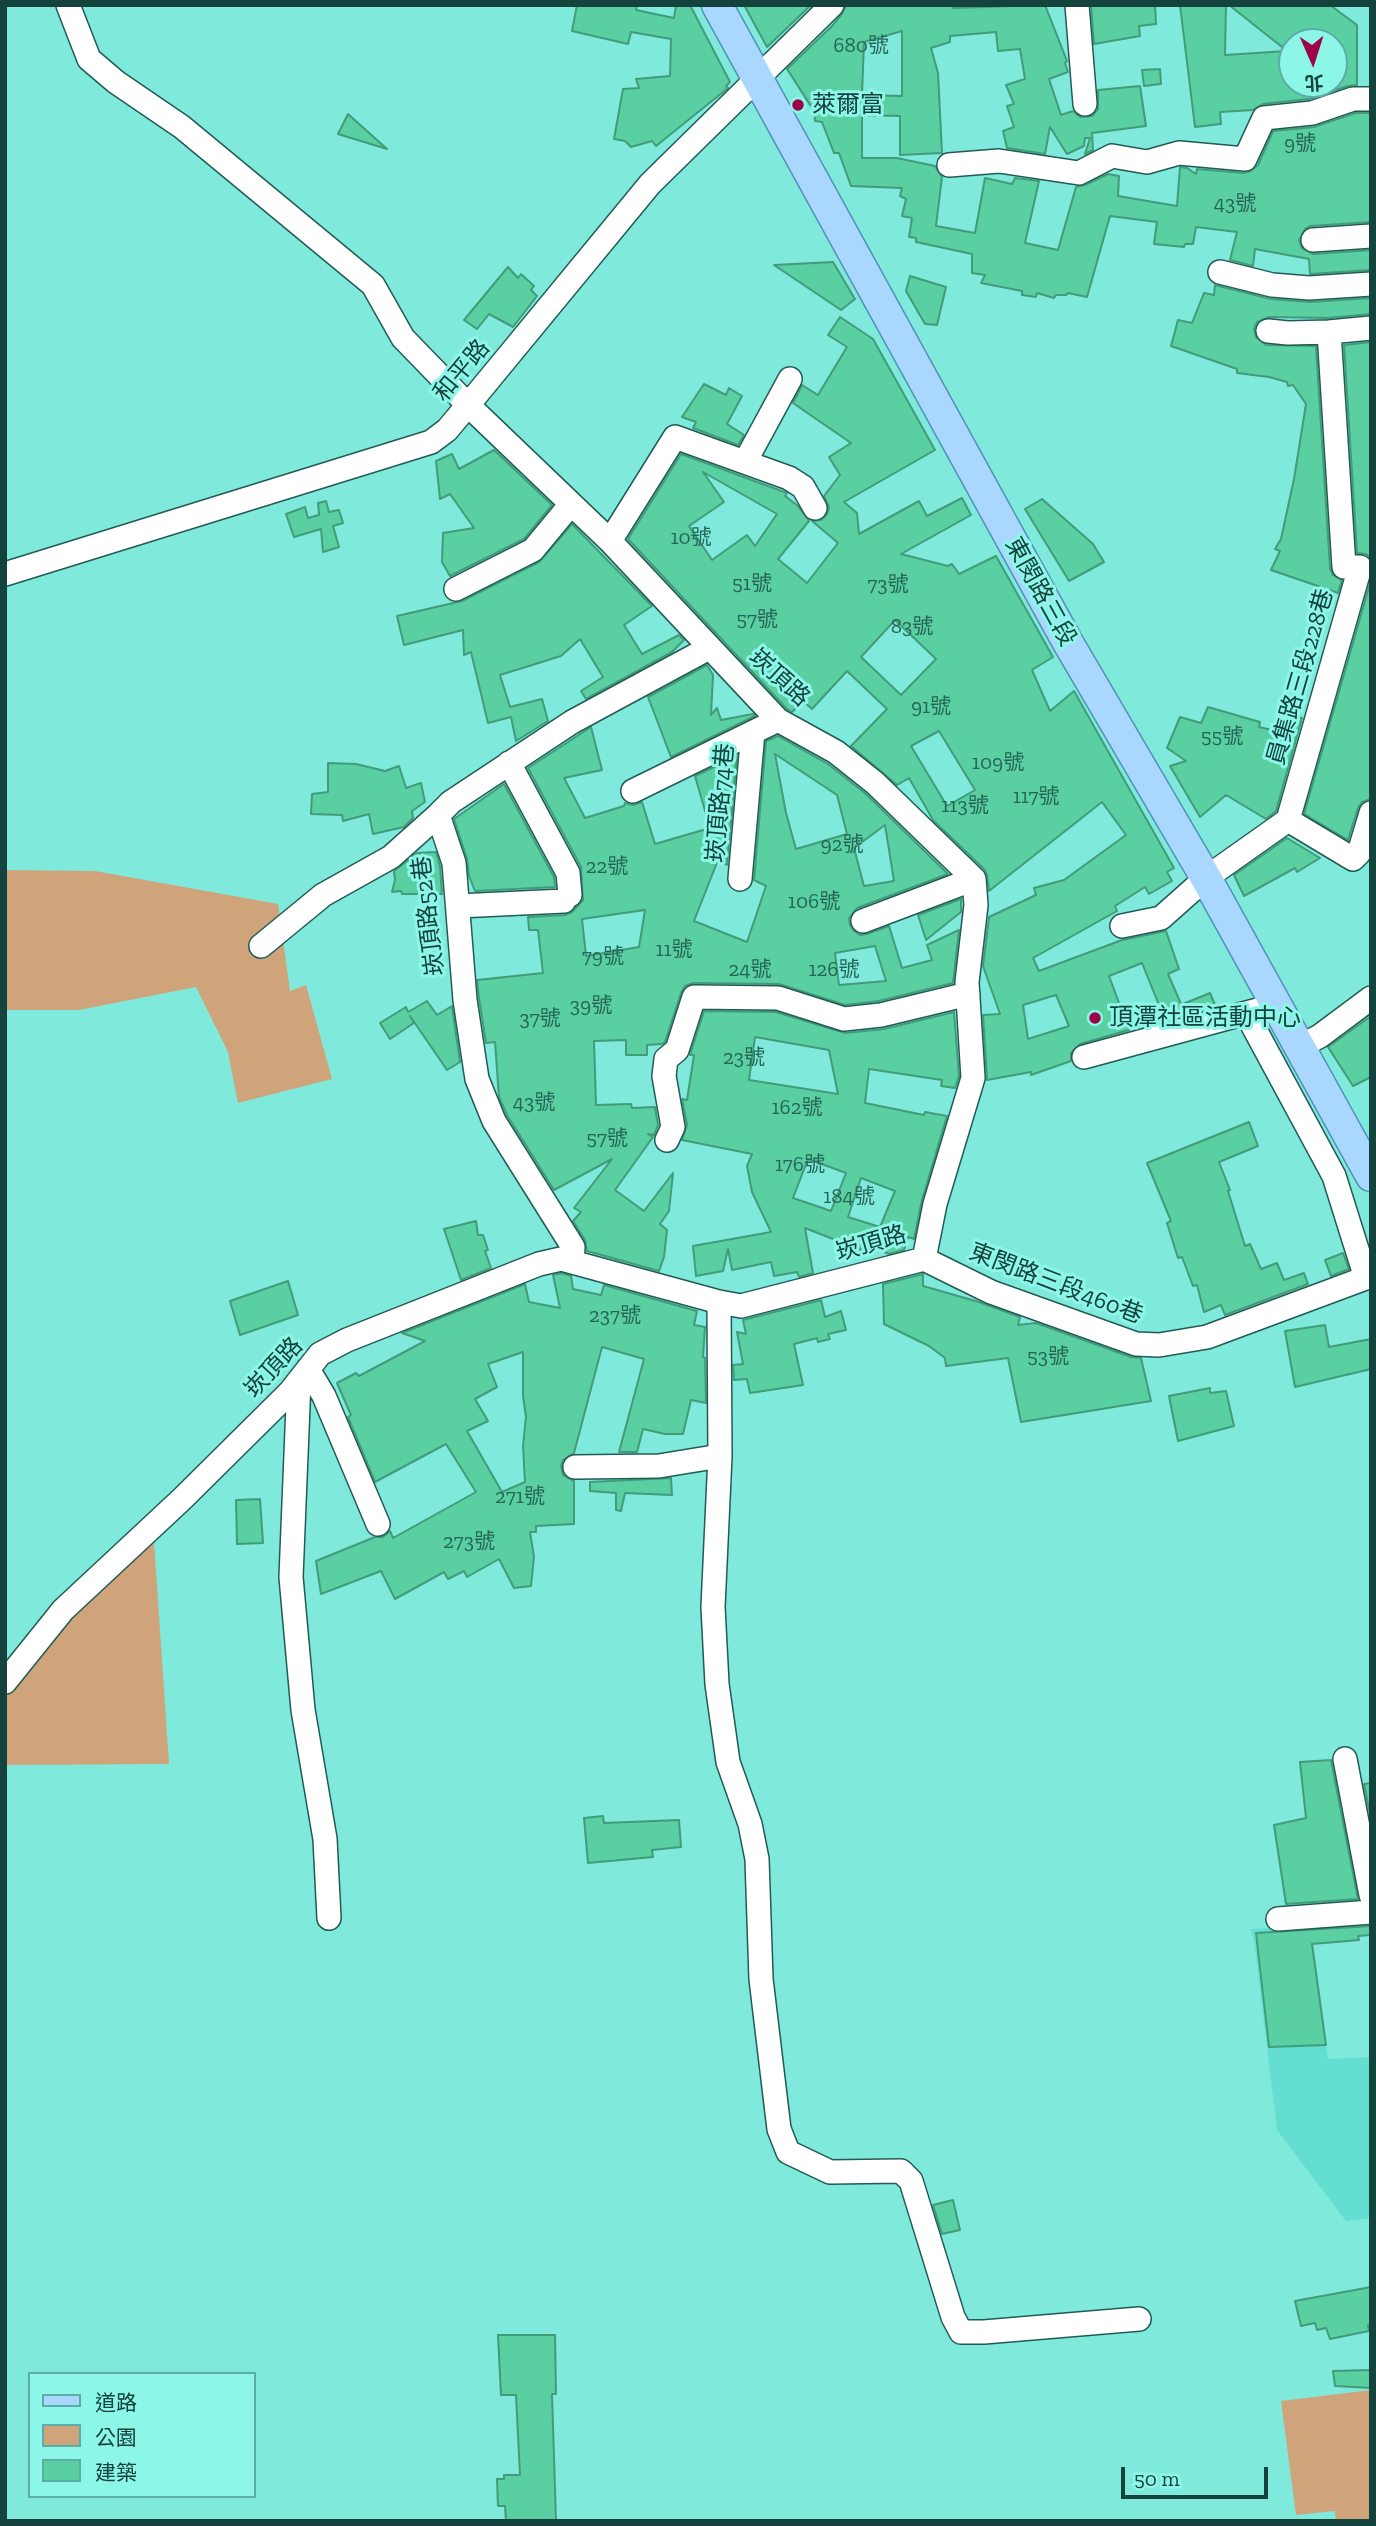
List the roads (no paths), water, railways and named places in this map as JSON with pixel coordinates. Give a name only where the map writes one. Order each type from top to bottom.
[{"type":"main road","name":"東閔路三段","points":[[717,5],[1067,641],[1206,878],[1371,1176]]},
{"type":"street","name":"崁頂路","points":[[5,1682],[63,1610],[182,1499],[304,1375],[320,1354],[347,1340],[540,1264],[561,1259],[741,1306],[924,1259],[935,1204],[973,1078],[967,982],[976,905],[974,879],[875,783],[836,752],[778,720],[610,541],[468,405],[404,338],[373,285],[182,127],[116,82],[89,59],[68,5]]},
{"type":"street","name":"和平路","points":[[5,574],[431,442],[447,430],[650,184],[832,5]]},
{"type":"street","points":[[1077,5],[1085,104]]},
{"type":"street","points":[[949,165],[999,161],[1079,173],[1112,156],[1147,162],[1179,153],[1245,159],[1264,118],[1312,113],[1353,99],[1371,99]]},
{"type":"street","points":[[1312,240],[1371,236]]},
{"type":"street","points":[[1220,272],[1272,285],[1297,287],[1371,284]]},
{"type":"street","points":[[1268,331],[1329,332],[1371,328]]},
{"type":"street","name":"員集路三段228巷","points":[[1288,820],[1365,567],[1344,567],[1329,332]]},
{"type":"street","points":[[745,462],[790,379]]},
{"type":"street","points":[[610,541],[675,437],[789,478],[803,487],[815,508]]},
{"type":"street","points":[[456,589],[533,550],[572,504]]},
{"type":"street","points":[[261,946],[323,895],[391,857],[451,802],[509,763],[572,722],[709,648]]},
{"type":"street","name":"崁頂路74巷","points":[[634,791],[778,720]]},
{"type":"street","name":"崁頂路74巷","points":[[740,879],[753,732]]},
{"type":"street","points":[[458,906],[567,898],[568,873],[509,763]]},
{"type":"street","points":[[1122,926],[1161,918],[1206,878],[1288,820],[1353,859],[1359,853],[1371,813]]},
{"type":"street","name":"崁頂路52巷","points":[[438,815],[454,863],[465,1000],[477,1079],[494,1121],[573,1247],[572,1261]]},
{"type":"street","points":[[863,921],[974,879]]},
{"type":"street","points":[[667,1140],[673,1127],[664,1076],[666,1059],[677,1049],[694,997],[778,998],[844,1019],[881,1015],[968,994]]},
{"type":"street","points":[[1301,1046],[1321,1036],[1371,998]]},
{"type":"street","points":[[1084,1056],[1278,1005]]},
{"type":"street","points":[[1246,1013],[1334,1176],[1369,1277]]},
{"type":"street","name":"東閔路三段460巷","points":[[924,1259],[990,1292],[1136,1344],[1158,1345],[1207,1337],[1369,1277]]},
{"type":"street","points":[[719,1302],[720,1456],[713,1607],[717,1684],[728,1762],[750,1824],[757,1859],[761,1979],[779,2129],[788,2152],[830,2172],[901,2171],[911,2180],[953,2317],[961,2332],[1139,2319]]},
{"type":"street","points":[[304,1375],[324,1396],[378,1524]]},
{"type":"street","points":[[304,1375],[291,1577],[303,1710],[325,1839],[330,1918]]},
{"type":"street","points":[[575,1467],[659,1466],[720,1456]]},
{"type":"street","points":[[1345,1759],[1371,1895]]},
{"type":"street","points":[[1279,1919],[1371,1912]]},
{"type":"place","name":"萊爾富","points":[[798,105]]},
{"type":"place","name":"頂潭社區活動中心","points":[[1095,1018]]}]
